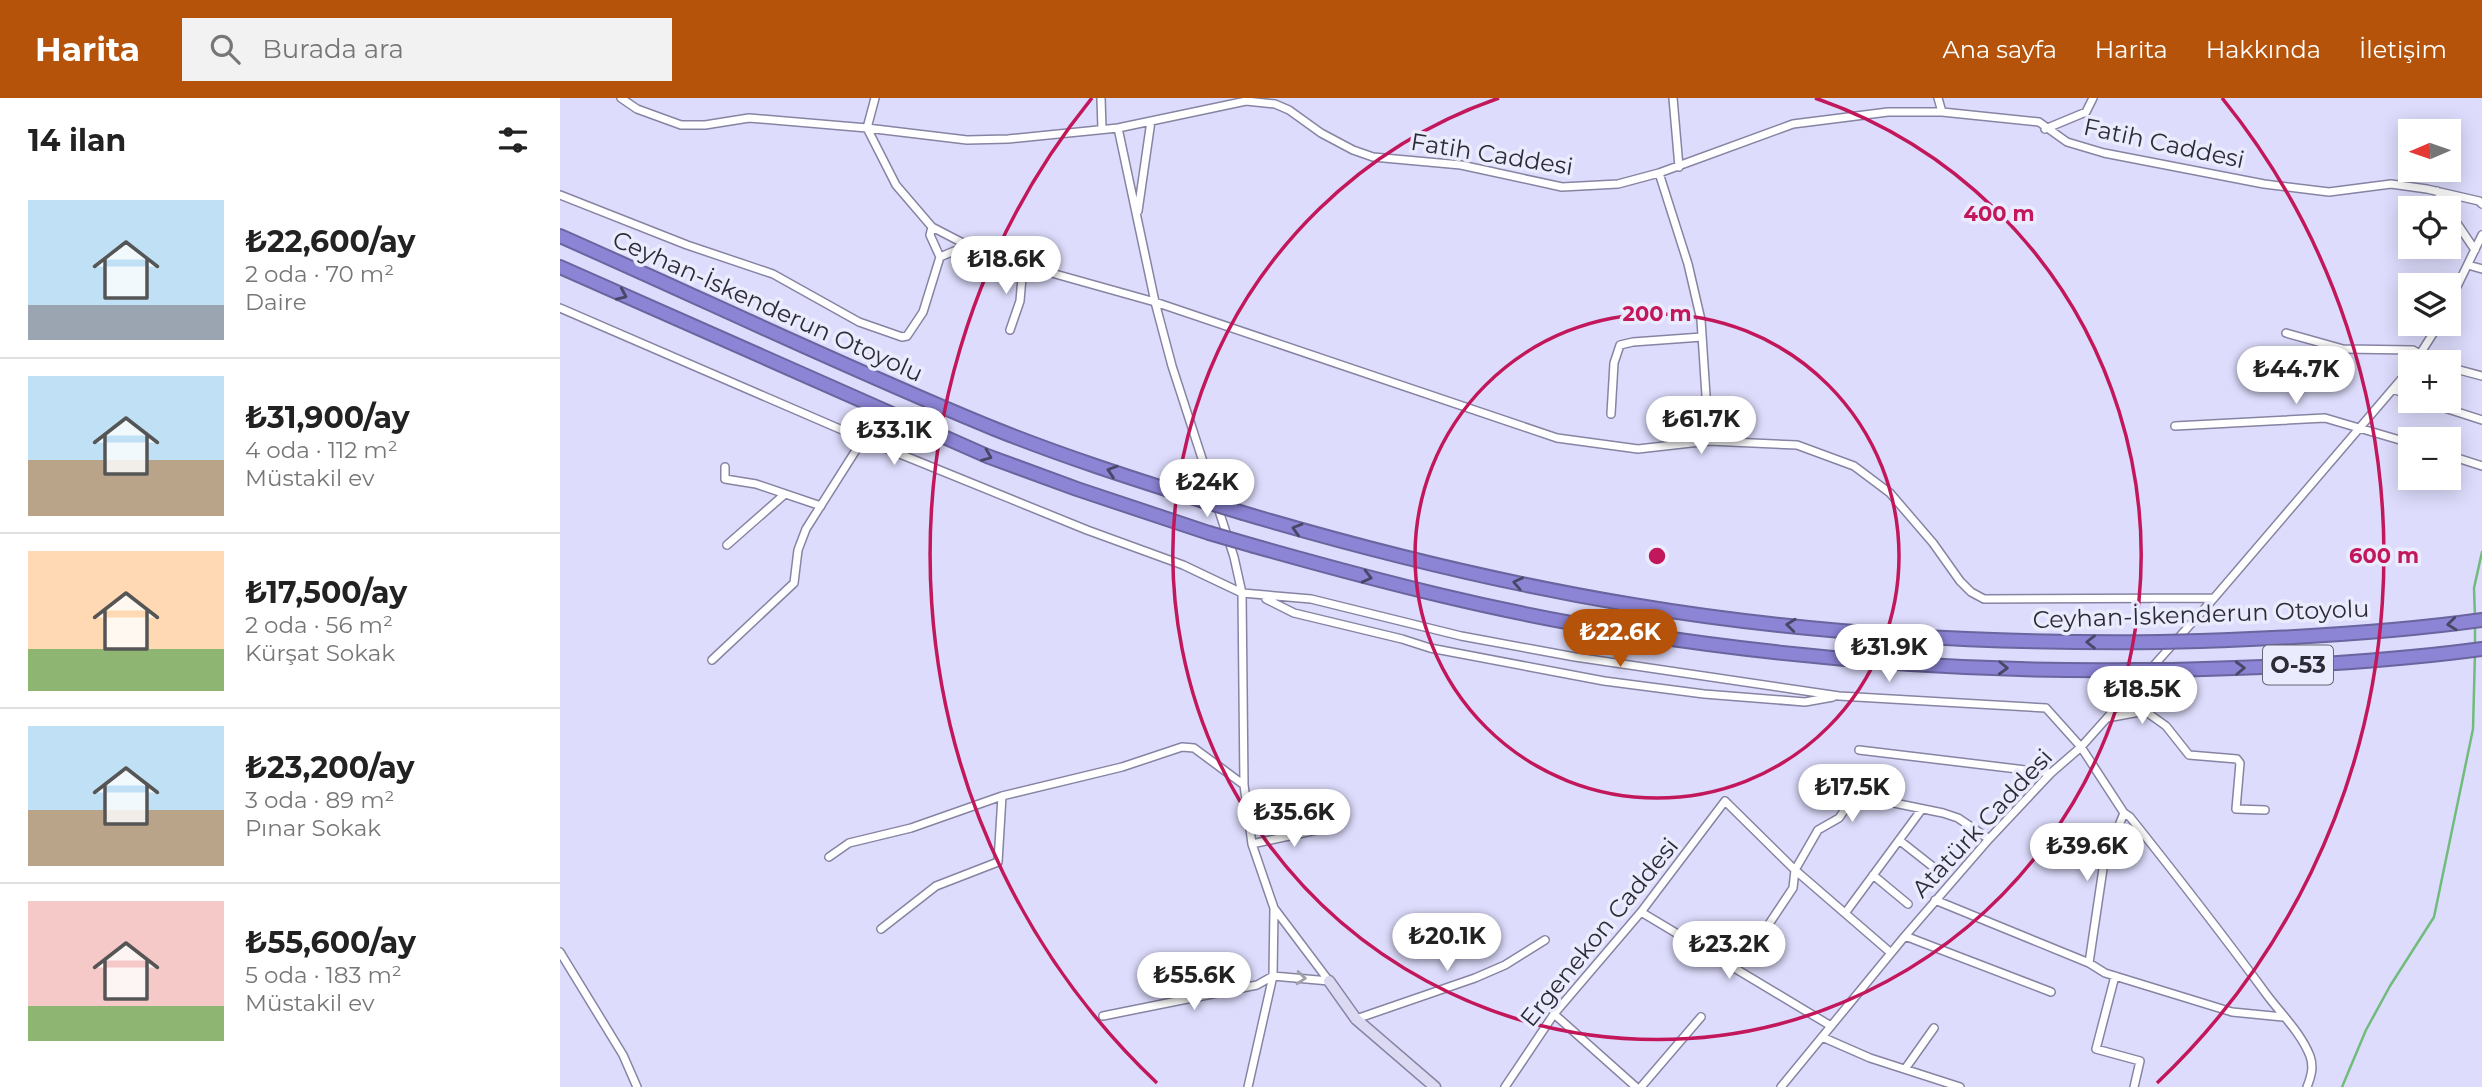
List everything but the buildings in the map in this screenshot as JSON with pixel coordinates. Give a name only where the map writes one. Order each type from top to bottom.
[{"type":"highway","name":"Ceyhan-İskenderun Otoyolu","points":[[560,236],[913,394],[1086,463],[1337,541],[1535,586],[1634,605],[1745,620],[1863,632],[2081,642],[2272,638],[2421,628],[2482,620]]},
{"type":"highway","name":"Ceyhan-İskenderun Otoyolu","points":[[560,267],[987,456],[1077,489],[1254,546],[1409,588],[1529,614],[1630,633],[1861,661],[2068,670],[2273,667],[2482,649]]},
{"type":"street","points":[[875,98],[867,128],[896,184],[932,227],[980,249],[1023,265],[1155,302],[1557,438],[1638,449],[1709,441],[1797,445],[1854,466],[1890,493],[1933,543],[1960,581],[1971,592],[1984,599],[2214,598]]},
{"type":"street","points":[[1101,98],[1102,129]]},
{"type":"street","points":[[1673,98],[1679,167]]},
{"type":"street","points":[[1938,98],[1941,112]]},
{"type":"street","points":[[2045,129],[2086,112],[2093,98]]},
{"type":"street","name":"Fatih Caddesi","points":[[623,99],[637,109],[681,125],[705,125],[749,118],[967,140],[1009,139],[1118,128],[1246,100],[1275,104],[1289,110],[1321,133],[1373,157],[1461,165],[1562,187],[1618,184],[1659,173],[1793,124],[1888,113],[1941,112],[2039,122],[2045,129],[2067,142],[2104,153],[2264,184],[2329,192],[2391,184],[2437,191],[2482,204]]},
{"type":"street","points":[[1137,219],[1151,121]]},
{"type":"street","points":[[1118,128],[1155,302],[1176,379],[1234,557],[1242,593],[1244,785],[1252,844],[1275,908],[1356,1019],[1434,1087]]},
{"type":"street","points":[[1659,173],[1688,264],[1701,320],[1709,441]]},
{"type":"street","points":[[2437,191],[2440,196]]},
{"type":"street","points":[[560,195],[605,214],[773,274],[859,321],[893,335],[907,335],[923,312],[940,257],[930,234],[932,227]]},
{"type":"street","points":[[2461,229],[2475,250]]},
{"type":"street","points":[[2461,279],[2482,235]]},
{"type":"street","points":[[940,257],[959,250],[980,249]]},
{"type":"street","points":[[1010,330],[1020,301],[1023,265]]},
{"type":"street","points":[[2468,265],[2482,269]]},
{"type":"street","points":[[560,308],[863,439],[1087,530],[1183,565],[1242,593],[1311,599],[1461,636],[1575,657],[1839,696],[2046,708],[2081,747],[2124,813],[2130,817],[2221,932],[2283,1017],[2302,1037],[2312,1059],[2312,1074],[2307,1087]]},
{"type":"street","points":[[2286,333],[2343,349],[2413,350]]},
{"type":"street","points":[[1611,414],[1614,363],[1620,345],[1702,337]]},
{"type":"street","points":[[2461,370],[2482,376]]},
{"type":"street","name":"Atatürk Caddesi","points":[[1781,1087],[1935,900],[2051,773],[2081,747],[2214,598],[2398,383]]},
{"type":"street","points":[[2393,389],[2398,391]]},
{"type":"street","points":[[2460,413],[2482,420]]},
{"type":"street","points":[[2175,426],[2325,418],[2398,439]]},
{"type":"street","points":[[712,660],[794,583],[799,550],[806,529],[863,439]]},
{"type":"street","points":[[2461,459],[2482,466]]},
{"type":"street","points":[[725,467],[725,479],[756,484],[821,506]]},
{"type":"street","points":[[727,545],[785,494]]},
{"type":"street","points":[[1259,595],[1294,613],[1430,648],[1604,681],[1704,694],[1805,702],[1839,696]]},
{"type":"street","points":[[2106,718],[2146,711],[2166,726],[2189,755],[2237,759],[2240,763],[2236,809],[2265,810]]},
{"type":"street","points":[[829,857],[849,843],[911,828],[1002,796],[1122,766],[1182,747],[1194,748],[1244,785]]},
{"type":"street","points":[[1859,750],[2051,773]]},
{"type":"street","points":[[1763,933],[1793,888],[1795,870],[1818,830],[1839,818],[1855,795],[1958,818],[1989,839]]},
{"type":"street","points":[[881,929],[936,886],[998,862],[1002,796]]},
{"type":"street","name":"Ergenekon Caddesi","points":[[1505,1087],[1554,1014],[1641,912],[1725,801],[1795,870]]},
{"type":"street","points":[[1846,912],[1922,809]]},
{"type":"street","points":[[2089,963],[2104,862],[2124,813]]},
{"type":"street","points":[[1252,844],[1331,827]]},
{"type":"street","points":[[1899,840],[1937,870]]},
{"type":"street","points":[[1795,870],[1891,953]]},
{"type":"street","points":[[1873,875],[1908,904]]},
{"type":"street","points":[[1935,900],[2115,976],[2232,1012],[2283,1017]]},
{"type":"street","points":[[1248,1087],[1273,976],[1275,908]]},
{"type":"street","points":[[1641,912],[1831,1026]]},
{"type":"street","points":[[1905,936],[2051,992]]},
{"type":"street","points":[[1356,1019],[1475,978],[1505,965],[1545,940]]},
{"type":"street","points":[[560,952],[623,1055],[637,1087]]},
{"type":"street","points":[[1103,1016],[1257,985],[1273,976],[1329,981]]},
{"type":"street","points":[[2115,976],[2095,1049],[2140,1061],[2134,1087]]},
{"type":"street","points":[[1554,1014],[1636,1087]]},
{"type":"street","points":[[1642,1087],[1701,1017]]},
{"type":"street","points":[[1905,1069],[1934,1028]]},
{"type":"street","points":[[1822,1037],[1870,1058],[1960,1087]]},
{"type":"waterway","points":[[2475,618],[2474,588],[2482,552]]},
{"type":"waterway","points":[[2475,624],[2475,646]]},
{"type":"waterway","points":[[2342,1087],[2366,1030],[2390,986],[2434,917],[2473,729],[2475,652]]}]
